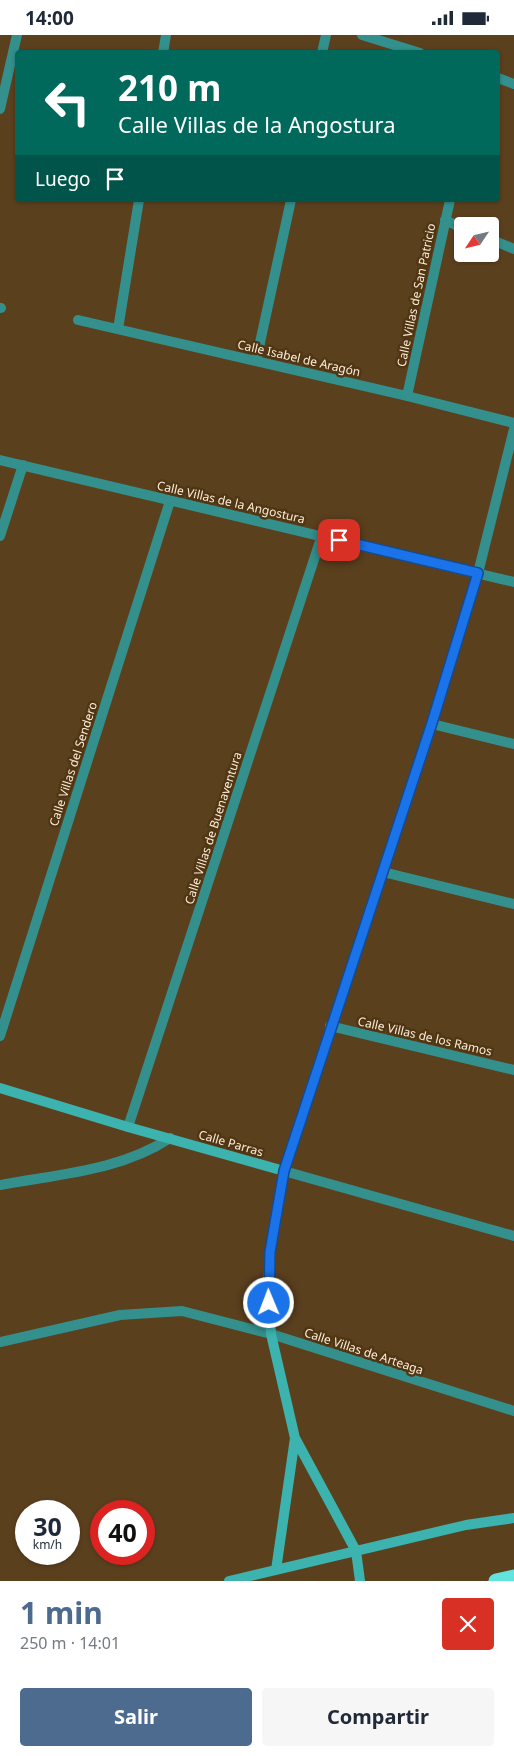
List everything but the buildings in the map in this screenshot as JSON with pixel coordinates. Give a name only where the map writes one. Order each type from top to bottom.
[{"type":"highway","points":[[496,1581],[514,1577]]},
{"type":"street","points":[[0,109],[17,35]]},
{"type":"street","points":[[164,50],[166,35]]},
{"type":"street","points":[[323,50],[326,35]]},
{"type":"street","points":[[362,35],[410,50]]},
{"type":"street","points":[[500,79],[514,85]]},
{"type":"street","points":[[118,329],[139,202]]},
{"type":"street","points":[[256,361],[291,202]]},
{"type":"street","name":"Calle Villas de San Patricio","points":[[407,396],[450,202]]},
{"type":"street","points":[[445,220],[454,224]]},
{"type":"street","points":[[499,243],[514,249]]},
{"type":"street","name":"Calle Isabel de Aragón","points":[[78,320],[407,396],[514,423]]},
{"type":"street","points":[[360,1581],[356,1551],[295,1438],[271,1334],[268,1287],[270,1252],[284,1171],[432,723],[478,573],[514,429]]},
{"type":"street","name":"Calle Villas de la Angostura","points":[[0,460],[514,582]]},
{"type":"street","points":[[0,536],[23,465]]},
{"type":"street","name":"Calle Villas del Sendero","points":[[0,1035],[170,501]]},
{"type":"street","name":"Calle Villas de Buenaventura","points":[[128,1127],[322,535]]},
{"type":"street","points":[[432,723],[514,744]]},
{"type":"street","points":[[383,872],[514,904]]},
{"type":"street","name":"Calle Villas de los Ramos","points":[[330,1027],[514,1070]]},
{"type":"street","name":"Calle Parras","points":[[0,1088],[128,1127],[514,1236]]},
{"type":"street","points":[[0,1185],[124,1161],[155,1148],[170,1138]]},
{"type":"street","name":"Calle Villas de Arteaga","points":[[0,1342],[120,1315],[182,1311],[271,1334],[514,1411]]},
{"type":"street","points":[[276,1570],[295,1438]]},
{"type":"street","points":[[229,1581],[466,1525],[514,1518]]},
{"type":"route","points":[[269,1303],[270,1252],[276,1208],[284,1171],[432,723],[478,573],[339,540]]}]
